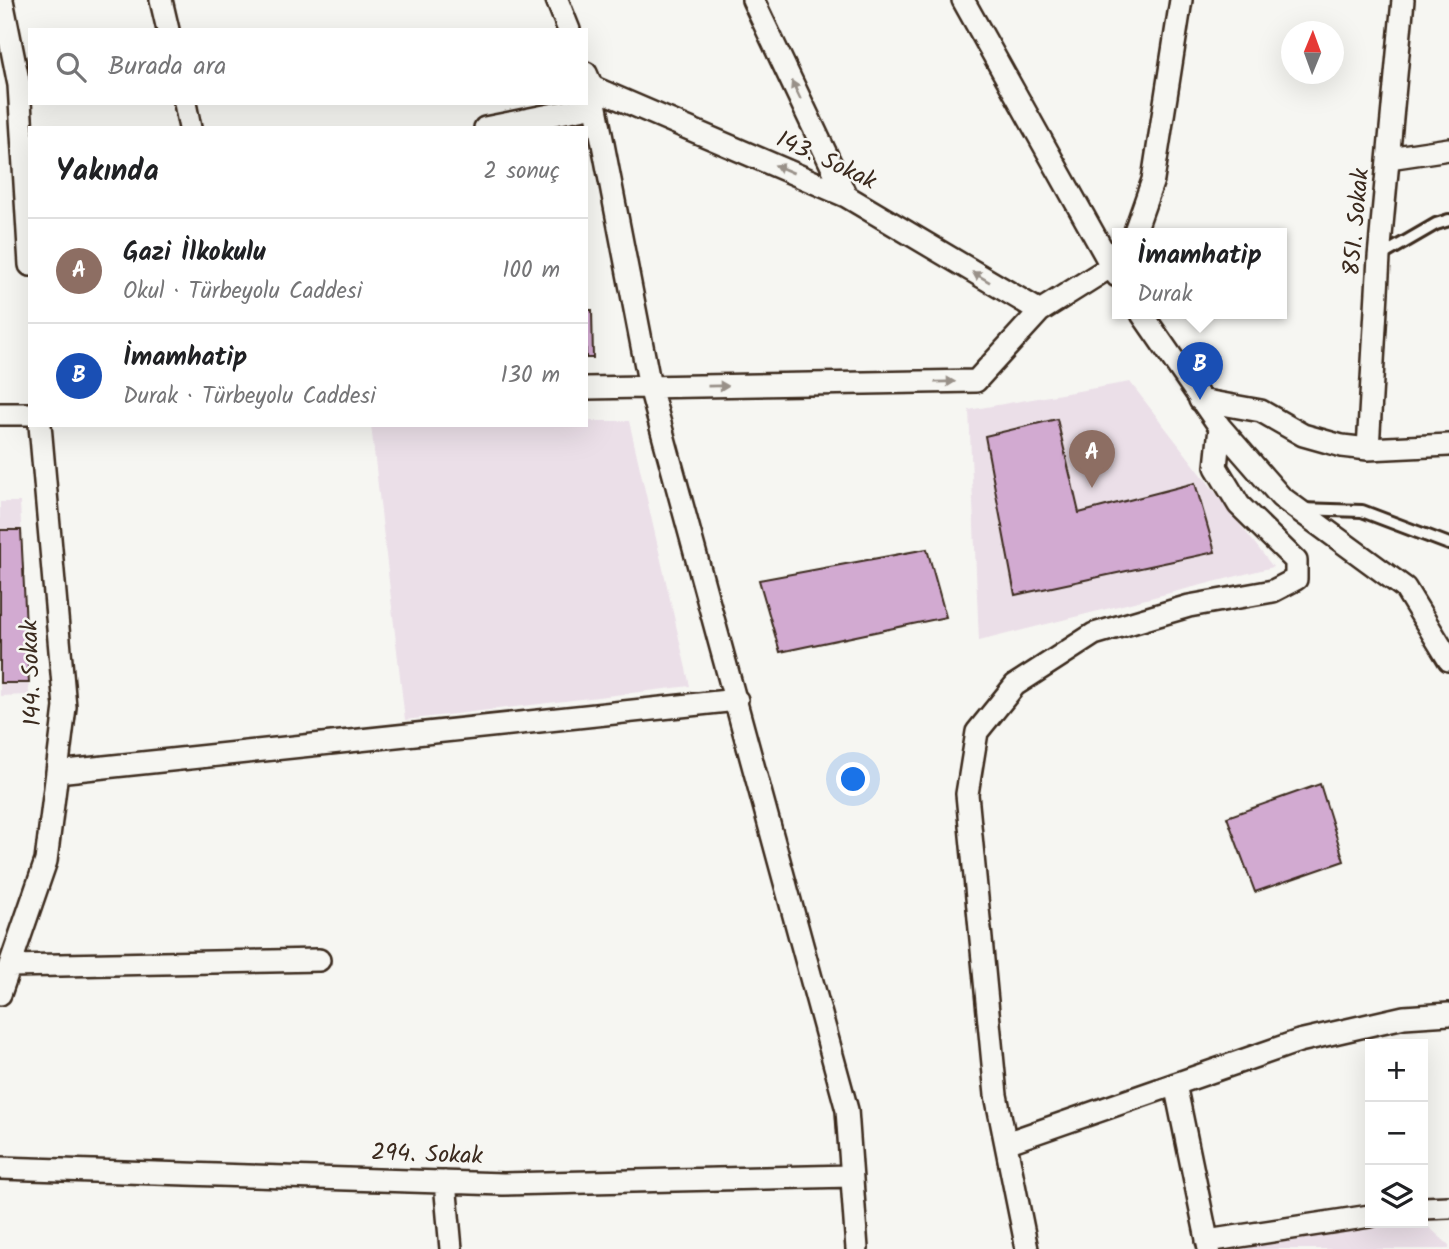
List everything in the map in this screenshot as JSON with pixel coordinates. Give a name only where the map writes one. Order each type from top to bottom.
[{"type":"street","points":[[2,0],[19,85],[28,232]]},
{"type":"street","points":[[161,0],[168,28]]},
{"type":"street","points":[[557,0],[568,28]]},
{"type":"street","points":[[753,0],[846,196]]},
{"type":"street","points":[[963,0],[1112,262]]},
{"type":"street","points":[[1136,228],[1153,180],[1181,0]]},
{"type":"street","name":"851. Sokak","points":[[1368,449],[1379,257],[1403,0]]},
{"type":"street","points":[[591,88],[650,387],[847,1110],[857,1249]]},
{"type":"street","name":"143. Sokak","points":[[591,88],[846,196],[1040,312]]},
{"type":"street","points":[[185,105],[190,126]]},
{"type":"street","points":[[490,126],[546,105]]},
{"type":"street","points":[[1389,158],[1449,149]]},
{"type":"street","points":[[588,387],[976,382],[1040,312],[1112,269]]},
{"type":"street","points":[[1145,319],[1200,400],[1281,496],[1405,589],[1449,660]]},
{"type":"street","points":[[1200,400],[1261,411],[1303,435],[1368,449],[1449,444]]},
{"type":"street","points":[[0,414],[28,414]]},
{"type":"street","points":[[1027,1249],[996,1095],[967,794],[977,732],[1015,685],[1094,634],[1189,606],[1273,591],[1296,579],[1296,561],[1239,505],[1216,467],[1220,426]]},
{"type":"street","name":"144. Sokak","points":[[0,994],[46,861],[65,707],[40,427]]},
{"type":"street","points":[[57,772],[737,700]]},
{"type":"street","points":[[10,966],[319,960]]},
{"type":"street","points":[[1006,1143],[1299,1041],[1404,1017],[1449,1014]]},
{"type":"street","points":[[1175,1084],[1208,1245],[1365,1217]]},
{"type":"street","name":"294. Sokak","points":[[0,1168],[517,1184],[851,1175]]},
{"type":"street","points":[[445,1182],[451,1249]]},
{"type":"street","points":[[1428,1208],[1449,1207]]},
{"type":"lane","points":[[1379,257],[1436,224],[1449,220]]},
{"type":"lane","points":[[1297,509],[1362,510],[1449,544]]},
{"type":"shaded area","points":[[1130,382],[1273,567],[979,641],[969,410]]},
{"type":"shaded area","points":[[588,421],[629,421],[690,686],[405,720],[371,427],[588,427]]},
{"type":"shaded area","points":[[0,502],[20,502],[29,695],[0,696]]},
{"type":"shaded area","points":[[1365,1224],[1365,1228],[1428,1226],[1449,1245],[1449,1249],[1222,1249]]},
{"type":"building","points":[[588,310],[592,310],[593,358],[588,358]]},
{"type":"building","points":[[1057,419],[1079,513],[1195,483],[1215,552],[1015,595],[985,436]]},
{"type":"building","points":[[0,530],[21,530],[29,683],[0,683]]},
{"type":"building","points":[[927,549],[946,617],[780,652],[759,580]]},
{"type":"building","points":[[1320,784],[1344,861],[1255,892],[1227,817]]},
{"type":"place","name":"İmamhatip","points":[[1200,400]]},
{"type":"place","name":"Gazi İlkokulu","points":[[1092,488]]}]
